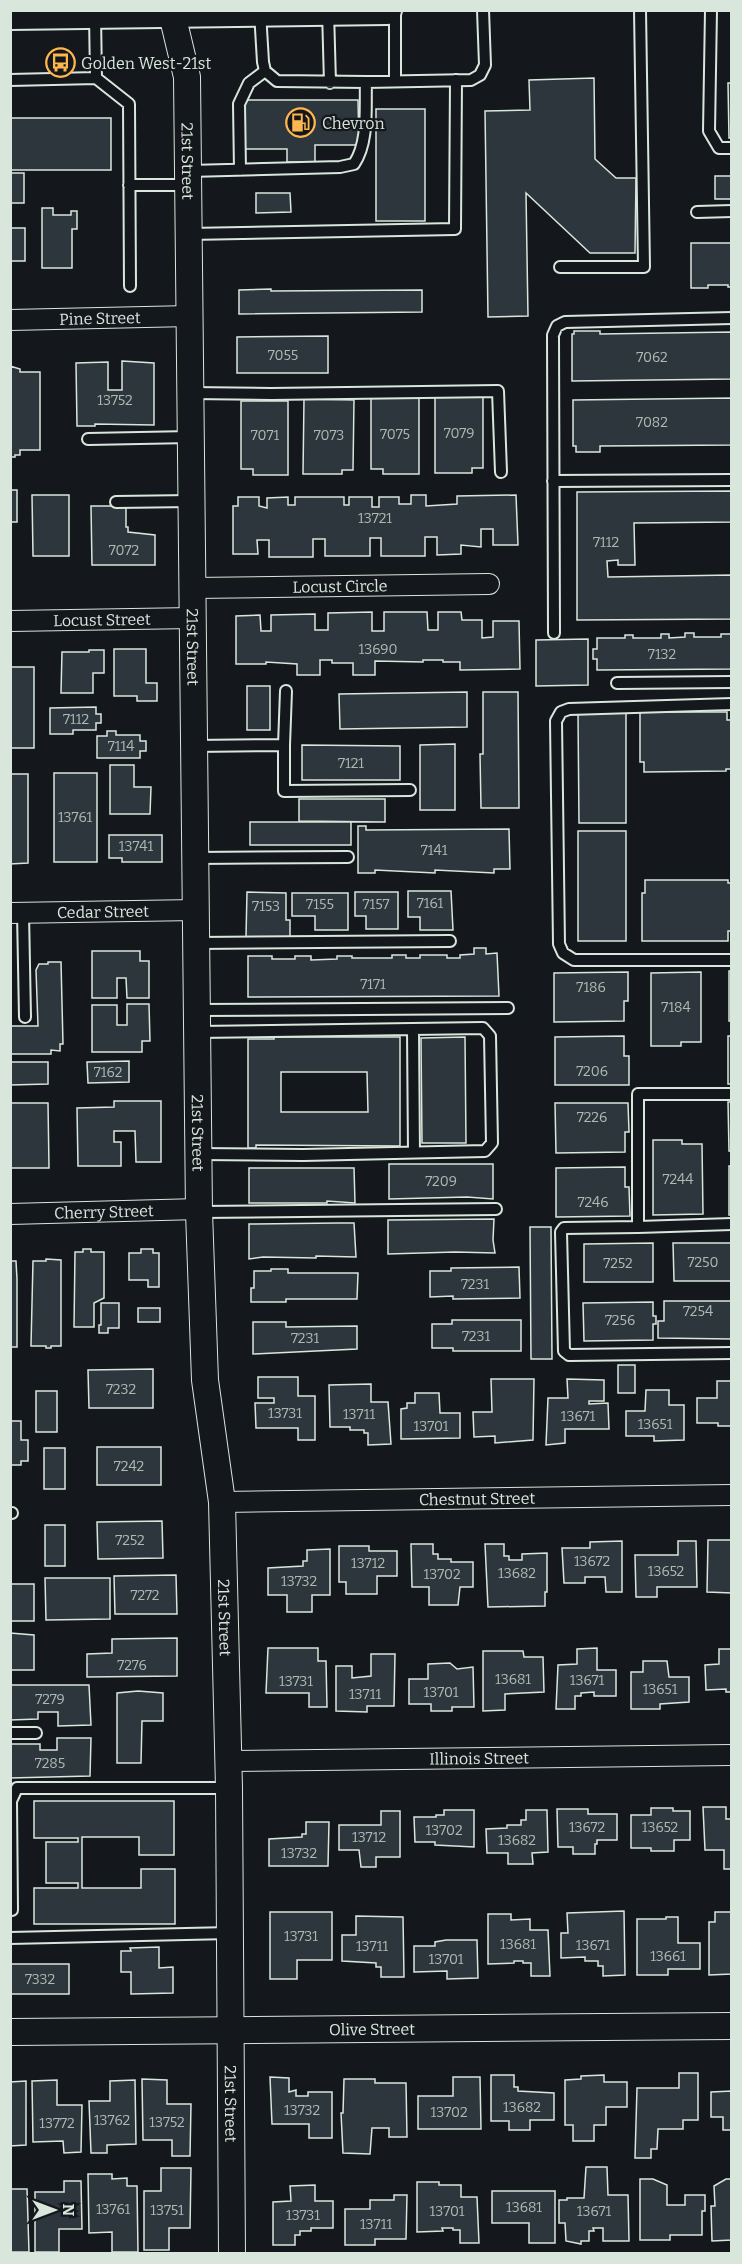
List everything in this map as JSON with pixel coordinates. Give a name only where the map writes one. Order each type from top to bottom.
[{"type":"main road","points":[[25,14],[387,10]]},
{"type":"street","name":"21st Street","points":[[171,12],[187,77],[200,1211],[205,1380],[222,1502],[229,1761],[232,2253]]},
{"type":"street","name":"Pine Street","points":[[10,320],[190,316]]},
{"type":"street","name":"Locust Circle","points":[[193,588],[489,584]]},
{"type":"street","name":"Locust Street","points":[[10,621],[193,618]]},
{"type":"street","name":"Cedar Street","points":[[17,913],[196,910]]},
{"type":"street","name":"Cherry Street","points":[[10,1214],[200,1211]]},
{"type":"street","name":"Chestnut Street","points":[[222,1502],[732,1495]]},
{"type":"street","name":"Illinois Street","points":[[229,1761],[732,1755]]},
{"type":"street","name":"Olive Street","points":[[10,2032],[732,2026]]},
{"type":"lane","points":[[395,10],[395,81]]},
{"type":"lane","points":[[260,12],[265,71],[277,81],[330,83],[471,80],[480,75],[484,65],[483,10]]},
{"type":"lane","points":[[560,267],[644,267],[640,10]]},
{"type":"lane","points":[[711,10],[709,131],[719,148],[732,148]]},
{"type":"lane","points":[[328,11],[330,83]]},
{"type":"lane","points":[[95,14],[96,78]]},
{"type":"lane","points":[[240,170],[239,104],[249,83],[265,71]]},
{"type":"lane","points":[[10,80],[96,78],[129,104],[130,286]]},
{"type":"lane","points":[[189,234],[455,229],[456,80]]},
{"type":"lane","points":[[129,185],[240,170],[340,167],[354,164],[359,156],[364,133],[366,82]]},
{"type":"lane","points":[[697,212],[732,211]]},
{"type":"lane","points":[[554,633],[553,335],[557,326],[565,322],[732,318]]},
{"type":"lane","points":[[190,393],[498,391],[501,472]]},
{"type":"lane","points":[[88,439],[191,437]]},
{"type":"lane","points":[[554,481],[732,480]]},
{"type":"lane","points":[[116,502],[192,501]]},
{"type":"lane","points":[[617,683],[732,682]]},
{"type":"lane","points":[[286,691],[284,791],[410,790]]},
{"type":"lane","points":[[732,704],[569,709],[561,712],[556,721],[559,944],[563,953],[574,960],[732,960]]},
{"type":"lane","points":[[195,746],[284,745]]},
{"type":"lane","points":[[196,858],[348,857]]},
{"type":"lane","points":[[17,913],[26,1017]]},
{"type":"lane","points":[[196,943],[450,941]]},
{"type":"lane","points":[[197,1021],[508,1008]]},
{"type":"lane","points":[[197,1021],[413,1030],[483,1028],[490,1036],[492,1143],[484,1151],[303,1155],[199,1154]]},
{"type":"lane","points":[[413,1030],[414,1153]]},
{"type":"lane","points":[[638,1227],[638,1094],[732,1094]]},
{"type":"lane","points":[[200,1211],[496,1209]]},
{"type":"lane","points":[[732,1224],[564,1228],[561,1232],[564,1352],[570,1355],[732,1353]]},
{"type":"lane","points":[[10,1733],[36,1733]]},
{"type":"lane","points":[[12,1910],[11,1801],[17,1788],[229,1788]]},
{"type":"lane","points":[[10,1938],[230,1934]]},
{"type":"building","points":[[594,78],[595,159],[616,178],[636,178],[635,253],[590,253],[526,193],[528,316],[488,317],[485,111],[530,110],[529,80]]},
{"type":"building","points":[[728,83],[732,83],[732,138],[729,138]]},
{"type":"building","name":"Chevron","points":[[245,100],[358,100],[359,145],[315,145],[315,162],[287,162],[287,149],[245,149]]},
{"type":"building","points":[[376,109],[425,109],[425,221],[376,221]]},
{"type":"building","points":[[10,118],[111,118],[111,170],[10,170]]},
{"type":"building","points":[[10,173],[24,173],[24,203],[10,203]]},
{"type":"building","points":[[715,176],[732,176],[732,199],[715,199]]},
{"type":"building","points":[[256,193],[290,193],[291,212],[256,213]]},
{"type":"building","points":[[42,208],[53,208],[53,215],[71,215],[71,211],[77,211],[77,229],[72,229],[72,268],[42,268]]},
{"type":"building","points":[[10,228],[25,228],[25,261],[10,261]]},
{"type":"building","points":[[691,243],[732,243],[732,287],[708,285],[708,288],[691,288]]},
{"type":"building","points":[[271,289],[271,291],[422,290],[422,312],[239,314],[239,290]]},
{"type":"building","points":[[574,331],[600,331],[600,334],[732,332],[732,379],[572,381],[572,334]]},
{"type":"building","points":[[328,336],[328,373],[237,373],[237,337]]},
{"type":"building","points":[[122,361],[154,363],[154,425],[77,426],[76,363],[108,362],[108,390],[122,390]]},
{"type":"building","points":[[10,366],[20,369],[20,372],[40,372],[40,450],[20,450],[20,455],[15,455],[15,457],[10,457]]},
{"type":"building","points":[[435,397],[483,397],[483,468],[472,468],[472,473],[435,473]]},
{"type":"building","points":[[371,398],[419,398],[419,474],[383,474],[383,469],[371,469]]},
{"type":"building","points":[[732,398],[732,445],[600,446],[600,452],[576,452],[576,446],[573,446],[573,400]]},
{"type":"building","points":[[304,399],[354,400],[353,470],[342,470],[342,474],[303,474]]},
{"type":"building","points":[[241,401],[288,401],[288,475],[253,475],[253,469],[241,469]]},
{"type":"building","points":[[10,490],[17,490],[17,522],[10,522]]},
{"type":"building","points":[[732,491],[732,522],[634,523],[635,565],[618,565],[618,560],[607,561],[608,577],[732,575],[732,619],[577,620],[577,492]]},
{"type":"building","points":[[32,495],[69,495],[69,556],[33,556]]},
{"type":"building","points":[[411,495],[426,495],[426,506],[457,504],[457,496],[516,495],[518,545],[493,545],[493,529],[481,529],[481,547],[461,545],[461,554],[437,555],[437,537],[425,537],[425,556],[381,556],[381,538],[370,538],[370,556],[325,556],[325,539],[313,539],[313,557],[269,557],[269,540],[257,540],[258,554],[233,554],[233,506],[238,506],[238,497],[259,497],[259,506],[267,508],[267,498],[288,497],[288,505],[295,505],[295,497],[344,497],[344,505],[349,505],[349,497],[372,497],[372,507],[379,507],[379,497],[399,497],[399,504],[411,504]]},
{"type":"building","points":[[91,506],[126,506],[128,532],[155,535],[155,565],[92,565]]},
{"type":"building","points":[[372,612],[372,631],[384,631],[384,612],[427,612],[428,630],[438,630],[438,612],[461,612],[462,620],[482,620],[482,638],[493,637],[493,621],[519,621],[520,669],[460,670],[460,662],[443,662],[443,660],[375,661],[375,675],[353,675],[353,663],[332,663],[332,660],[320,660],[320,675],[297,675],[297,664],[266,662],[266,664],[236,664],[236,616],[260,615],[261,631],[271,631],[271,615],[315,614],[315,630],[328,630],[328,613]]},
{"type":"building","points":[[685,633],[694,633],[694,637],[721,637],[721,634],[731,634],[732,669],[597,670],[597,659],[593,659],[593,649],[597,649],[597,638],[625,638],[625,635],[633,635],[633,638],[661,638],[661,634],[669,634],[669,638],[685,637]]},
{"type":"building","points":[[588,639],[588,685],[536,686],[536,640]]},
{"type":"building","points":[[114,649],[146,649],[146,683],[157,683],[157,701],[137,701],[137,696],[114,696]]},
{"type":"building","points":[[89,650],[104,650],[104,673],[93,673],[93,693],[61,693],[62,652],[89,652]]},
{"type":"building","points":[[10,667],[34,667],[34,748],[10,748]]},
{"type":"building","points":[[247,686],[270,686],[270,730],[247,730]]},
{"type":"building","points":[[467,692],[467,727],[340,729],[339,694]]},
{"type":"building","points":[[483,692],[518,692],[519,808],[481,808],[480,754],[483,754]]},
{"type":"building","points":[[96,707],[96,714],[101,714],[101,723],[96,723],[96,730],[73,730],[73,734],[50,734],[50,708]]},
{"type":"building","points":[[640,712],[727,712],[727,720],[732,720],[732,769],[644,772],[644,762],[640,762]]},
{"type":"building","points":[[578,713],[626,713],[626,823],[579,823]]},
{"type":"building","points":[[107,731],[116,731],[116,735],[140,735],[140,741],[146,741],[146,751],[140,751],[140,758],[97,758],[97,736],[107,736]]},
{"type":"building","points":[[455,744],[455,810],[420,810],[420,745]]},
{"type":"building","points":[[302,745],[400,746],[400,780],[302,780]]},
{"type":"building","points":[[110,765],[134,765],[134,787],[151,787],[150,814],[110,814]]},
{"type":"building","points":[[54,773],[97,773],[97,862],[54,862]]},
{"type":"building","points":[[10,774],[28,774],[28,863],[10,864]]},
{"type":"building","points":[[299,799],[385,799],[385,822],[299,821]]},
{"type":"building","points":[[250,822],[351,822],[351,845],[250,845]]},
{"type":"building","points":[[358,826],[366,826],[366,830],[509,829],[510,869],[494,869],[494,873],[375,870],[375,873],[358,873]]},
{"type":"building","points":[[578,831],[626,831],[626,941],[578,941]]},
{"type":"building","points":[[109,835],[162,835],[162,862],[122,862],[122,858],[109,858]]},
{"type":"building","points":[[645,880],[728,880],[728,883],[732,883],[732,931],[728,931],[728,941],[642,941],[642,893],[645,893]]},
{"type":"building","points":[[408,891],[451,891],[453,930],[420,930],[420,917],[408,917]]},
{"type":"building","points":[[247,892],[286,893],[286,920],[290,920],[290,937],[246,937]]},
{"type":"building","points":[[355,892],[398,892],[398,929],[366,929],[366,916],[355,916]]},
{"type":"building","points":[[292,893],[348,893],[348,930],[315,930],[315,916],[292,916]]},
{"type":"building","points":[[474,948],[486,948],[486,954],[497,953],[499,996],[248,997],[248,956],[295,959],[295,956],[311,956],[311,960],[337,959],[337,956],[392,958],[392,955],[420,958],[420,955],[447,955],[447,958],[460,958],[460,955],[474,954]]},
{"type":"building","points":[[92,951],[140,951],[140,961],[149,961],[149,998],[127,998],[126,978],[117,978],[117,998],[92,998]]},
{"type":"building","points":[[48,962],[61,962],[63,1044],[60,1044],[60,1051],[51,1050],[51,1054],[10,1054],[10,1026],[38,1026],[36,970],[39,964],[48,964]]},
{"type":"building","points":[[729,971],[732,971],[732,1021],[729,1021]]},
{"type":"building","points":[[628,972],[628,1001],[624,1001],[624,1021],[554,1022],[554,973]]},
{"type":"building","points":[[701,972],[701,1042],[681,1042],[681,1046],[651,1046],[651,973]]},
{"type":"building","points":[[127,1004],[149,1004],[150,1041],[142,1041],[142,1052],[92,1052],[92,1005],[117,1005],[117,1025],[127,1025]]},
{"type":"building","points":[[624,1036],[624,1056],[629,1056],[629,1085],[555,1085],[555,1037]]},
{"type":"building","points":[[728,1036],[732,1036],[732,1084],[728,1084]]},
{"type":"building","points":[[274,1037],[400,1037],[400,1146],[256,1145],[256,1148],[248,1148],[248,1039],[274,1039]],"holes":[[[281,1072],[367,1072],[368,1112],[281,1112]]]},
{"type":"building","points":[[465,1037],[466,1143],[422,1143],[421,1038]]},
{"type":"building","points":[[129,1061],[129,1082],[88,1083],[87,1062]]},
{"type":"building","points":[[10,1062],[48,1062],[48,1084],[10,1085]]},
{"type":"building","points":[[114,1101],[161,1101],[161,1162],[136,1162],[135,1131],[114,1131],[114,1142],[121,1142],[121,1166],[78,1166],[77,1108],[114,1107]]},
{"type":"building","points":[[728,1102],[732,1102],[732,1151],[729,1151]]},
{"type":"building","points":[[10,1103],[48,1103],[49,1168],[10,1168]]},
{"type":"building","points":[[555,1103],[628,1103],[629,1132],[625,1132],[625,1152],[556,1153]]},
{"type":"building","points":[[653,1140],[682,1140],[682,1144],[702,1144],[703,1214],[653,1215]]},
{"type":"building","points":[[389,1164],[493,1164],[493,1199],[467,1197],[389,1199]]},
{"type":"building","points":[[729,1166],[732,1166],[732,1215],[729,1215]]},
{"type":"building","points":[[625,1167],[625,1187],[629,1187],[630,1216],[556,1217],[556,1168]]},
{"type":"building","points":[[249,1168],[354,1168],[355,1203],[327,1201],[327,1203],[249,1203]]},
{"type":"building","points":[[494,1219],[495,1253],[388,1254],[388,1220]]},
{"type":"building","points":[[354,1223],[356,1257],[249,1259],[249,1224]]},
{"type":"building","points":[[530,1227],[551,1227],[552,1359],[531,1359]]},
{"type":"building","points":[[653,1243],[653,1282],[584,1282],[584,1244]]},
{"type":"building","points":[[673,1243],[732,1243],[732,1281],[674,1281]]},
{"type":"building","points":[[83,1249],[91,1249],[91,1252],[104,1252],[104,1298],[94,1303],[94,1327],[74,1327],[75,1252],[83,1252]]},
{"type":"building","points":[[141,1249],[153,1249],[153,1253],[159,1253],[159,1287],[148,1287],[148,1280],[129,1280],[129,1253],[141,1253]]},
{"type":"building","points":[[46,1259],[61,1260],[61,1346],[51,1346],[51,1348],[31,1346],[33,1261],[46,1261]]},
{"type":"building","points":[[10,1261],[16,1261],[17,1347],[10,1347]]},
{"type":"building","points":[[519,1267],[520,1298],[430,1297],[430,1271],[451,1271],[451,1268]]},
{"type":"building","points":[[271,1269],[288,1269],[288,1273],[358,1273],[357,1299],[286,1299],[286,1302],[251,1302],[254,1271],[271,1271]]},
{"type":"building","points":[[664,1301],[732,1301],[732,1339],[658,1338],[658,1321],[664,1321]]},
{"type":"building","points":[[653,1302],[653,1316],[656,1316],[656,1324],[653,1324],[653,1340],[584,1341],[583,1303]]},
{"type":"building","points":[[101,1303],[119,1303],[119,1328],[108,1328],[108,1333],[99,1333]]},
{"type":"building","points":[[138,1308],[160,1308],[160,1322],[138,1322]]},
{"type":"building","points":[[452,1320],[521,1320],[521,1351],[453,1351],[453,1348],[432,1348],[432,1324],[452,1324]]},
{"type":"building","points":[[253,1322],[286,1322],[286,1327],[357,1326],[357,1349],[253,1354]]},
{"type":"building","points":[[618,1365],[635,1365],[635,1393],[618,1393]]},
{"type":"building","points":[[153,1369],[153,1408],[89,1408],[88,1370]]},
{"type":"building","points":[[258,1377],[298,1377],[298,1396],[315,1396],[315,1440],[298,1440],[298,1428],[256,1428],[255,1403],[274,1403],[274,1398],[258,1398]]},
{"type":"building","points":[[491,1379],[534,1379],[533,1440],[495,1443],[495,1436],[474,1437],[473,1412],[492,1412]]},
{"type":"building","points":[[567,1379],[604,1380],[604,1401],[589,1401],[589,1404],[608,1403],[609,1429],[565,1429],[565,1443],[546,1445],[548,1398],[568,1398]]},
{"type":"building","points":[[717,1381],[732,1381],[732,1426],[697,1423],[697,1398],[717,1398]]},
{"type":"building","points":[[371,1384],[371,1402],[388,1402],[391,1444],[368,1445],[368,1433],[364,1433],[364,1430],[330,1427],[329,1385]]},
{"type":"building","points":[[646,1390],[669,1390],[669,1405],[684,1405],[684,1440],[654,1441],[654,1436],[626,1436],[626,1411],[645,1411]]},
{"type":"building","points":[[36,1391],[57,1391],[57,1432],[36,1432]]},
{"type":"building","points":[[415,1393],[439,1393],[440,1413],[460,1413],[460,1438],[401,1439],[401,1409],[407,1408],[407,1403],[415,1403]]},
{"type":"building","points":[[10,1421],[21,1421],[21,1440],[28,1440],[28,1461],[21,1461],[21,1465],[10,1465]]},
{"type":"building","points":[[97,1447],[161,1447],[161,1485],[97,1485]]},
{"type":"building","points":[[44,1448],[65,1448],[65,1489],[44,1489]]},
{"type":"building","points":[[162,1521],[163,1558],[98,1559],[97,1522]]},
{"type":"building","points":[[45,1525],[65,1525],[65,1566],[45,1566]]},
{"type":"building","points":[[708,1540],[732,1540],[732,1593],[707,1592]]},
{"type":"building","points":[[622,1541],[622,1592],[606,1592],[605,1577],[585,1577],[585,1583],[564,1583],[562,1548],[590,1548],[590,1542]]},
{"type":"building","points":[[678,1541],[696,1541],[697,1587],[657,1587],[657,1597],[636,1597],[635,1555],[678,1555]]},
{"type":"building","points":[[411,1544],[433,1544],[433,1554],[438,1554],[438,1559],[451,1559],[451,1562],[473,1562],[473,1587],[460,1587],[458,1605],[429,1605],[429,1587],[412,1587]]},
{"type":"building","points":[[485,1544],[504,1544],[504,1556],[509,1556],[509,1560],[522,1560],[522,1554],[547,1553],[545,1606],[488,1607]]},
{"type":"building","points":[[339,1546],[369,1546],[369,1551],[397,1551],[397,1576],[377,1576],[377,1594],[346,1594],[346,1582],[339,1582]]},
{"type":"building","points":[[330,1549],[330,1595],[312,1595],[312,1612],[287,1612],[287,1595],[268,1595],[268,1568],[303,1566],[303,1561],[307,1561],[307,1550]]},
{"type":"building","points":[[176,1575],[177,1614],[115,1614],[114,1576]]},
{"type":"building","points":[[45,1578],[110,1578],[110,1619],[46,1620]]},
{"type":"building","points":[[10,1584],[34,1584],[34,1621],[10,1621]]},
{"type":"building","points":[[10,1633],[34,1635],[34,1670],[10,1670]]},
{"type":"building","points":[[177,1638],[177,1676],[87,1677],[87,1654],[112,1653],[112,1639]]},
{"type":"building","points":[[268,1648],[318,1648],[318,1661],[326,1661],[327,1707],[309,1707],[309,1693],[266,1693]]},
{"type":"building","points":[[597,1648],[597,1670],[616,1670],[616,1696],[594,1696],[594,1692],[581,1693],[581,1696],[575,1696],[575,1709],[556,1709],[558,1665],[577,1664],[577,1649]]},
{"type":"building","points":[[719,1649],[732,1649],[732,1692],[726,1692],[726,1689],[706,1690],[705,1665],[719,1664]]},
{"type":"building","points":[[483,1651],[523,1651],[524,1657],[543,1657],[544,1692],[505,1694],[505,1710],[483,1711]]},
{"type":"building","points":[[371,1654],[395,1654],[394,1706],[367,1706],[367,1712],[336,1711],[336,1666],[352,1666],[352,1678],[371,1676]]},
{"type":"building","points":[[643,1661],[667,1661],[669,1677],[689,1677],[689,1702],[660,1704],[660,1709],[631,1709],[631,1672],[643,1672]]},
{"type":"building","points":[[450,1663],[457,1669],[473,1667],[474,1707],[452,1707],[452,1711],[431,1711],[431,1704],[409,1704],[409,1679],[428,1679],[428,1664]]},
{"type":"building","points":[[10,1685],[89,1685],[91,1725],[58,1726],[58,1712],[38,1712],[38,1719],[10,1720]]},
{"type":"building","points":[[138,1691],[163,1693],[163,1721],[142,1721],[141,1763],[117,1763],[117,1693]]},
{"type":"building","points":[[57,1738],[91,1738],[90,1776],[10,1778],[10,1744],[40,1744],[40,1750],[57,1750]]},
{"type":"building","points":[[34,1801],[174,1801],[174,1855],[139,1855],[139,1837],[82,1837],[82,1888],[141,1888],[141,1869],[175,1869],[175,1924],[34,1924],[34,1888],[78,1888],[78,1883],[46,1883],[46,1842],[78,1842],[78,1838],[34,1838]]},
{"type":"building","points":[[703,1807],[726,1807],[726,1819],[732,1819],[732,1869],[724,1869],[724,1850],[705,1850]]},
{"type":"building","points":[[651,1808],[690,1811],[690,1840],[674,1840],[674,1851],[631,1848],[631,1815],[651,1815]]},
{"type":"building","points":[[557,1809],[588,1809],[588,1814],[617,1814],[617,1840],[597,1840],[595,1854],[573,1854],[573,1847],[558,1847]]},
{"type":"building","points":[[444,1810],[474,1810],[474,1847],[415,1842],[414,1817],[436,1817],[436,1815],[444,1815]]},
{"type":"building","points":[[526,1810],[547,1810],[548,1852],[532,1853],[533,1864],[508,1864],[508,1853],[487,1853],[486,1829],[521,1825],[521,1820],[526,1820]]},
{"type":"building","points":[[381,1811],[400,1811],[400,1857],[376,1857],[376,1867],[361,1867],[359,1850],[339,1850],[339,1825],[381,1825]]},
{"type":"building","points":[[306,1822],[329,1822],[328,1866],[269,1866],[269,1839],[302,1837],[302,1834],[306,1834]]},
{"type":"building","points":[[624,1911],[625,1975],[603,1976],[603,1966],[598,1966],[598,1961],[585,1961],[585,1957],[561,1958],[561,1933],[568,1933],[567,1913]]},
{"type":"building","points":[[270,1912],[332,1912],[332,1960],[297,1960],[297,1979],[270,1979]]},
{"type":"building","points":[[715,1912],[732,1912],[732,1974],[709,1975],[709,1922],[715,1922]]},
{"type":"building","points":[[488,1914],[511,1914],[511,1920],[530,1919],[530,1930],[548,1930],[550,1976],[531,1976],[531,1963],[523,1963],[523,1961],[488,1964]]},
{"type":"building","points":[[356,1916],[403,1917],[404,1977],[381,1977],[381,1967],[376,1967],[376,1963],[342,1961],[342,1935],[356,1935]]},
{"type":"building","points":[[666,1917],[678,1917],[678,1943],[700,1943],[700,1969],[668,1969],[668,1975],[637,1975],[637,1919],[666,1919]]},
{"type":"building","points":[[477,1940],[478,1978],[447,1979],[447,1971],[414,1972],[414,1946],[435,1946],[435,1942]]},
{"type":"building","points":[[159,1947],[159,1968],[173,1967],[173,1993],[131,1994],[131,1972],[121,1972],[121,1951],[131,1951],[130,1948]]},
{"type":"building","points":[[10,1964],[69,1964],[69,1994],[10,1994]]},
{"type":"building","points":[[679,2073],[698,2073],[698,2120],[683,2120],[683,2129],[658,2129],[657,2149],[651,2149],[651,2158],[635,2158],[637,2088],[679,2088]]},
{"type":"building","points":[[491,2075],[514,2075],[514,2087],[518,2087],[518,2091],[554,2093],[554,2120],[530,2120],[530,2130],[509,2130],[509,2121],[491,2121]]},
{"type":"building","points":[[604,2075],[604,2082],[627,2082],[627,2107],[606,2107],[606,2125],[594,2125],[594,2141],[573,2141],[573,2125],[565,2125],[565,2080],[581,2079],[581,2076]]},
{"type":"building","points":[[270,2077],[289,2078],[289,2092],[296,2090],[296,2096],[308,2096],[308,2092],[332,2092],[332,2138],[309,2138],[309,2124],[272,2124]]},
{"type":"building","points":[[453,2077],[480,2077],[481,2129],[418,2129],[418,2096],[453,2096]]},
{"type":"building","points":[[142,2079],[167,2080],[167,2104],[191,2104],[190,2156],[172,2156],[172,2140],[143,2140]]},
{"type":"building","points":[[344,2079],[375,2079],[375,2083],[406,2083],[407,2137],[389,2137],[389,2128],[372,2128],[370,2154],[343,2153],[341,2113],[343,2113]]},
{"type":"building","points":[[57,2080],[57,2105],[82,2105],[81,2152],[64,2153],[63,2141],[33,2142],[32,2081]]},
{"type":"building","points":[[135,2080],[136,2144],[107,2145],[107,2153],[91,2153],[89,2101],[110,2101],[110,2081]]},
{"type":"building","points":[[26,2081],[26,2145],[10,2146],[10,2082]]},
{"type":"building","points":[[732,2091],[732,2130],[723,2130],[723,2117],[711,2117],[711,2092]]},
{"type":"building","points":[[586,2167],[607,2167],[608,2195],[628,2195],[629,2241],[603,2241],[603,2228],[593,2228],[594,2231],[589,2231],[589,2241],[581,2241],[581,2244],[566,2241],[565,2223],[559,2223],[559,2200],[584,2198]]},
{"type":"building","points":[[161,2168],[191,2168],[190,2228],[169,2228],[169,2250],[144,2250],[144,2191],[161,2191]]},
{"type":"building","points":[[88,2174],[112,2174],[112,2179],[127,2178],[127,2186],[137,2186],[138,2252],[112,2252],[112,2232],[89,2233]]},
{"type":"building","points":[[640,2179],[653,2179],[667,2185],[667,2205],[685,2205],[685,2195],[705,2195],[702,2235],[670,2235],[670,2240],[640,2240]]},
{"type":"building","points":[[726,2179],[732,2179],[732,2240],[712,2241],[711,2206],[715,2206],[714,2186]]},
{"type":"building","points":[[64,2181],[81,2181],[82,2229],[59,2229],[59,2252],[35,2252],[35,2192],[64,2192]]},
{"type":"building","points":[[417,2182],[461,2185],[461,2197],[477,2197],[479,2243],[460,2243],[460,2230],[453,2230],[453,2228],[442,2228],[443,2231],[417,2232]]},
{"type":"building","points":[[315,2185],[315,2201],[333,2201],[333,2228],[311,2228],[311,2231],[300,2231],[300,2235],[295,2235],[295,2245],[273,2245],[273,2202],[291,2201],[290,2186]]},
{"type":"building","points":[[10,2189],[27,2189],[29,2252],[10,2252]]},
{"type":"building","points":[[492,2191],[555,2191],[555,2243],[529,2243],[529,2223],[492,2223]]},
{"type":"building","points":[[394,2195],[407,2195],[406,2239],[375,2239],[375,2245],[345,2245],[345,2209],[370,2209],[370,2200],[394,2200]]},
{"type":"place","name":"Golden West-21st","points":[[60,63]]},
{"type":"place","name":"Chevron","points":[[301,123]]}]
